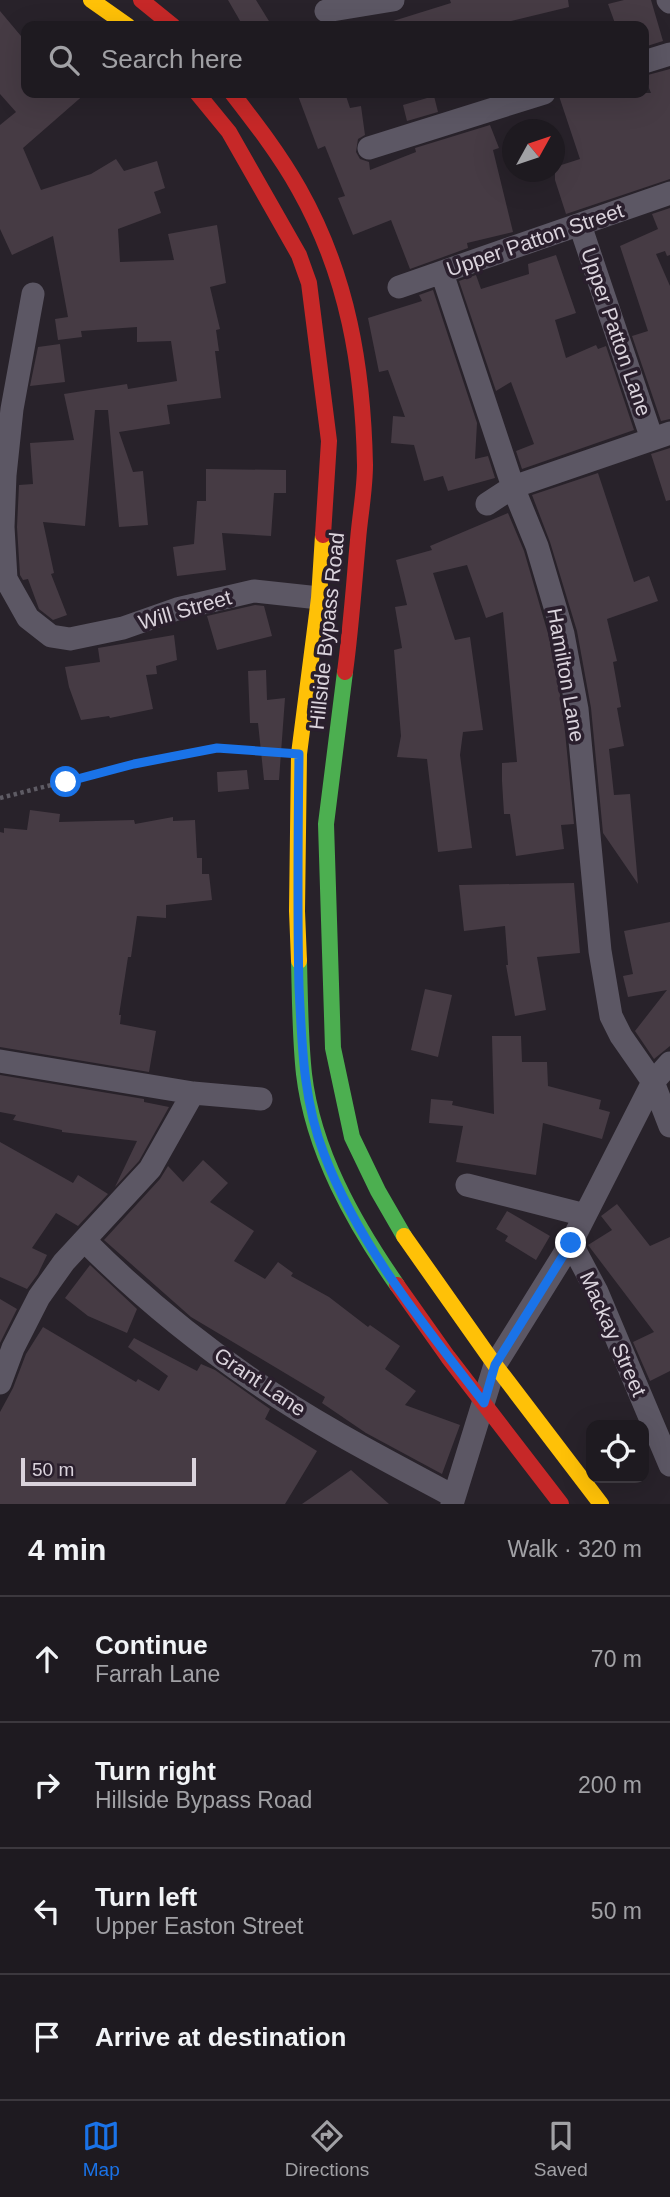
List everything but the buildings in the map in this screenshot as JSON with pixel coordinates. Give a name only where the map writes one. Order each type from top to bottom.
[{"type":"street","points":[[91,0],[121,21]]},
{"type":"street","points":[[141,0],[167,21]]},
{"type":"street","points":[[326,11],[393,0]]},
{"type":"street","points":[[649,60],[670,54]]},
{"type":"street","name":"Hillside Bypass Road","points":[[201,98],[229,132],[299,255],[309,283],[329,441],[319,598],[299,754],[297,911],[302,1042],[304,1076],[315,1125],[324,1155],[352,1213],[377,1256],[561,1504]]},
{"type":"street","name":"Hillside Bypass Road","points":[[236,98],[268,140],[299,188],[318,226],[345,301],[359,365],[365,468],[347,657],[326,824],[333,1048],[352,1137],[378,1191],[413,1252],[601,1504]]},
{"type":"street","points":[[369,148],[528,98]]},
{"type":"street","name":"Upper Patton Street","points":[[399,287],[670,193]]},
{"type":"street","name":"Upper Patton Lane","points":[[580,225],[661,436]]},
{"type":"street","name":"Hamilton Lane","points":[[442,273],[513,486],[537,547],[563,634],[575,696],[600,951],[611,1016],[621,1036],[653,1082],[670,1126]]},
{"type":"street","name":"Will Street","points":[[33,293],[12,409],[2,527],[6,579],[28,618],[51,636],[71,639],[123,628],[177,609],[254,591],[319,598]]},
{"type":"street","points":[[487,504],[513,486],[661,436]]},
{"type":"street","points":[[0,1061],[193,1093],[261,1099]]},
{"type":"street","points":[[453,1500],[495,1365],[571,1243],[653,1082],[670,1063]]},
{"type":"street","points":[[0,1383],[7,1347],[39,1297],[64,1262],[150,1169],[193,1093]]},
{"type":"street","points":[[467,1185],[585,1215]]},
{"type":"street","name":"Grant Lane","points":[[85,1241],[180,1327],[255,1382],[453,1500]]},
{"type":"street","name":"Mackay Street","points":[[571,1243],[611,1326],[670,1465]]},
{"type":"path","points":[[0,798],[134,764],[217,748],[299,754]]},
{"type":"traffic: fast","points":[[345,672],[326,824],[333,1048],[352,1137],[404,1236]]},
{"type":"traffic: fast","points":[[299,961],[304,1074],[316,1131],[351,1211],[397,1285]]},
{"type":"traffic: slow","points":[[91,0],[121,21]]},
{"type":"traffic: slow","points":[[299,961],[299,754],[319,598],[323,535]]},
{"type":"traffic: slow","points":[[404,1236],[495,1365],[601,1504]]},
{"type":"traffic: jam","points":[[141,0],[167,21]]},
{"type":"traffic: jam","points":[[201,98],[229,132],[299,255],[309,283],[329,441],[323,535]]},
{"type":"traffic: jam","points":[[236,98],[284,164],[316,222],[330,255],[350,323],[361,393],[365,465],[345,672]]},
{"type":"traffic: jam","points":[[397,1285],[448,1357],[561,1504]]},
{"type":"route","points":[[66,782],[134,764],[217,748],[299,754],[297,911],[302,1042],[304,1076],[315,1125],[324,1155],[352,1213],[377,1256],[484,1403],[495,1365],[571,1243]]}]
